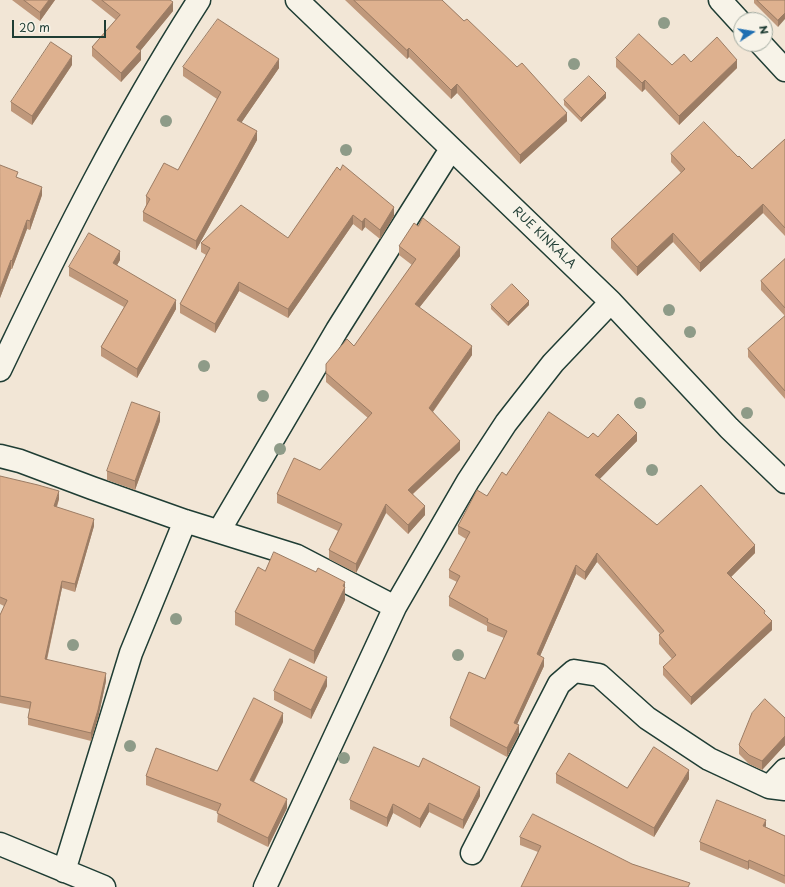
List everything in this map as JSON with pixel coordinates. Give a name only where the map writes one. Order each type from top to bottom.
[{"type":"street","points":[[0,370],[61,244],[168,49],[199,0]]},
{"type":"street","name":"RUE KINKALA","points":[[297,0],[611,302],[729,428],[785,482]]},
{"type":"street","points":[[720,0],[733,14]]},
{"type":"street","points":[[768,52],[785,70]]},
{"type":"street","points":[[219,531],[337,330],[451,149]]},
{"type":"street","points":[[265,887],[395,607],[468,481],[506,422],[553,363],[611,302]]},
{"type":"street","points":[[0,456],[20,461],[185,521],[297,556],[395,607]]},
{"type":"street","points":[[64,871],[131,653],[185,521]]},
{"type":"street","points":[[472,853],[559,684],[574,671],[599,675],[647,718],[709,759],[777,788],[785,770]]},
{"type":"street","points":[[0,844],[104,887]]},
{"type":"building","points":[[24,0],[49,0],[40,12]]},
{"type":"building","points":[[102,0],[170,0],[173,2],[136,47],[141,51],[121,73],[92,47],[120,15]]},
{"type":"building","points":[[354,0],[442,0],[464,21],[467,19],[517,67],[522,63],[567,113],[520,155],[457,84],[451,90],[409,48],[407,50]]},
{"type":"building","points":[[757,0],[785,0],[785,13],[778,20],[773,15],[773,12],[770,12]]},
{"type":"building","points":[[218,19],[279,59],[237,120],[257,131],[196,241],[143,212],[150,199],[146,196],[164,163],[178,170],[221,92],[183,67]]},
{"type":"building","points":[[639,34],[672,65],[684,54],[691,62],[717,37],[737,60],[679,116],[645,80],[642,83],[616,58]]},
{"type":"building","points":[[51,42],[72,56],[32,116],[11,102]]},
{"type":"building","points":[[589,76],[606,93],[581,118],[564,100]]},
{"type":"building","points":[[704,122],[738,157],[739,156],[752,169],[785,139],[785,228],[763,204],[700,263],[673,233],[637,267],[611,239],[685,169],[671,154]]},
{"type":"building","points":[[0,165],[18,172],[16,177],[42,187],[30,221],[27,220],[0,289]]},
{"type":"building","points":[[343,165],[394,207],[380,230],[365,218],[362,222],[353,215],[288,309],[239,282],[215,324],[180,304],[210,248],[201,243],[241,205],[288,238],[337,167],[340,170]]},
{"type":"building","points":[[423,218],[460,247],[415,304],[472,346],[429,408],[460,441],[408,490],[425,506],[408,525],[386,504],[356,564],[329,550],[342,524],[277,494],[294,458],[320,470],[372,413],[326,373],[326,364],[347,339],[354,346],[416,259],[399,246],[414,223],[418,226]]},
{"type":"building","points":[[89,233],[120,251],[113,263],[176,300],[137,369],[101,347],[128,301],[69,267]]},
{"type":"building","points":[[785,259],[785,308],[761,281]]},
{"type":"building","points":[[512,284],[529,301],[508,322],[491,305]]},
{"type":"building","points":[[785,316],[785,391],[748,349]]},
{"type":"building","points":[[132,402],[160,412],[135,481],[107,471]]},
{"type":"building","points":[[549,412],[588,438],[593,433],[598,437],[618,414],[637,433],[595,475],[657,525],[701,485],[755,545],[727,573],[765,611],[764,613],[772,621],[691,697],[663,667],[676,655],[659,635],[664,631],[597,553],[585,572],[576,565],[537,654],[544,658],[514,723],[519,725],[507,748],[450,718],[469,672],[485,679],[507,631],[487,622],[488,619],[449,597],[460,576],[449,570],[470,532],[458,526],[477,490],[487,496],[502,472],[506,475]]},
{"type":"building","points":[[0,476],[59,491],[54,506],[94,519],[75,584],[62,581],[45,659],[106,673],[98,710],[91,733],[28,718],[31,702],[0,696],[0,615],[7,600],[0,597]]},
{"type":"building","points":[[274,552],[316,572],[318,568],[345,582],[343,586],[345,587],[314,651],[235,612],[258,567],[265,571]]},
{"type":"building","points":[[290,659],[327,677],[311,710],[274,691]]},
{"type":"building","points":[[254,698],[283,713],[250,780],[287,799],[268,838],[217,813],[221,804],[146,776],[156,748],[217,771]]},
{"type":"building","points":[[765,699],[785,718],[785,736],[762,761],[749,755],[739,745],[752,713]]},
{"type":"building","points":[[374,747],[419,767],[423,758],[480,787],[463,820],[429,803],[420,819],[393,804],[387,818],[350,800]]},
{"type":"building","points":[[654,747],[689,770],[654,828],[556,774],[569,753],[627,788]]},
{"type":"building","points":[[717,800],[766,820],[763,826],[785,836],[785,876],[749,860],[748,862],[700,842]]},
{"type":"building","points":[[533,814],[632,864],[690,883],[688,887],[521,887],[541,846],[520,837]]}]
